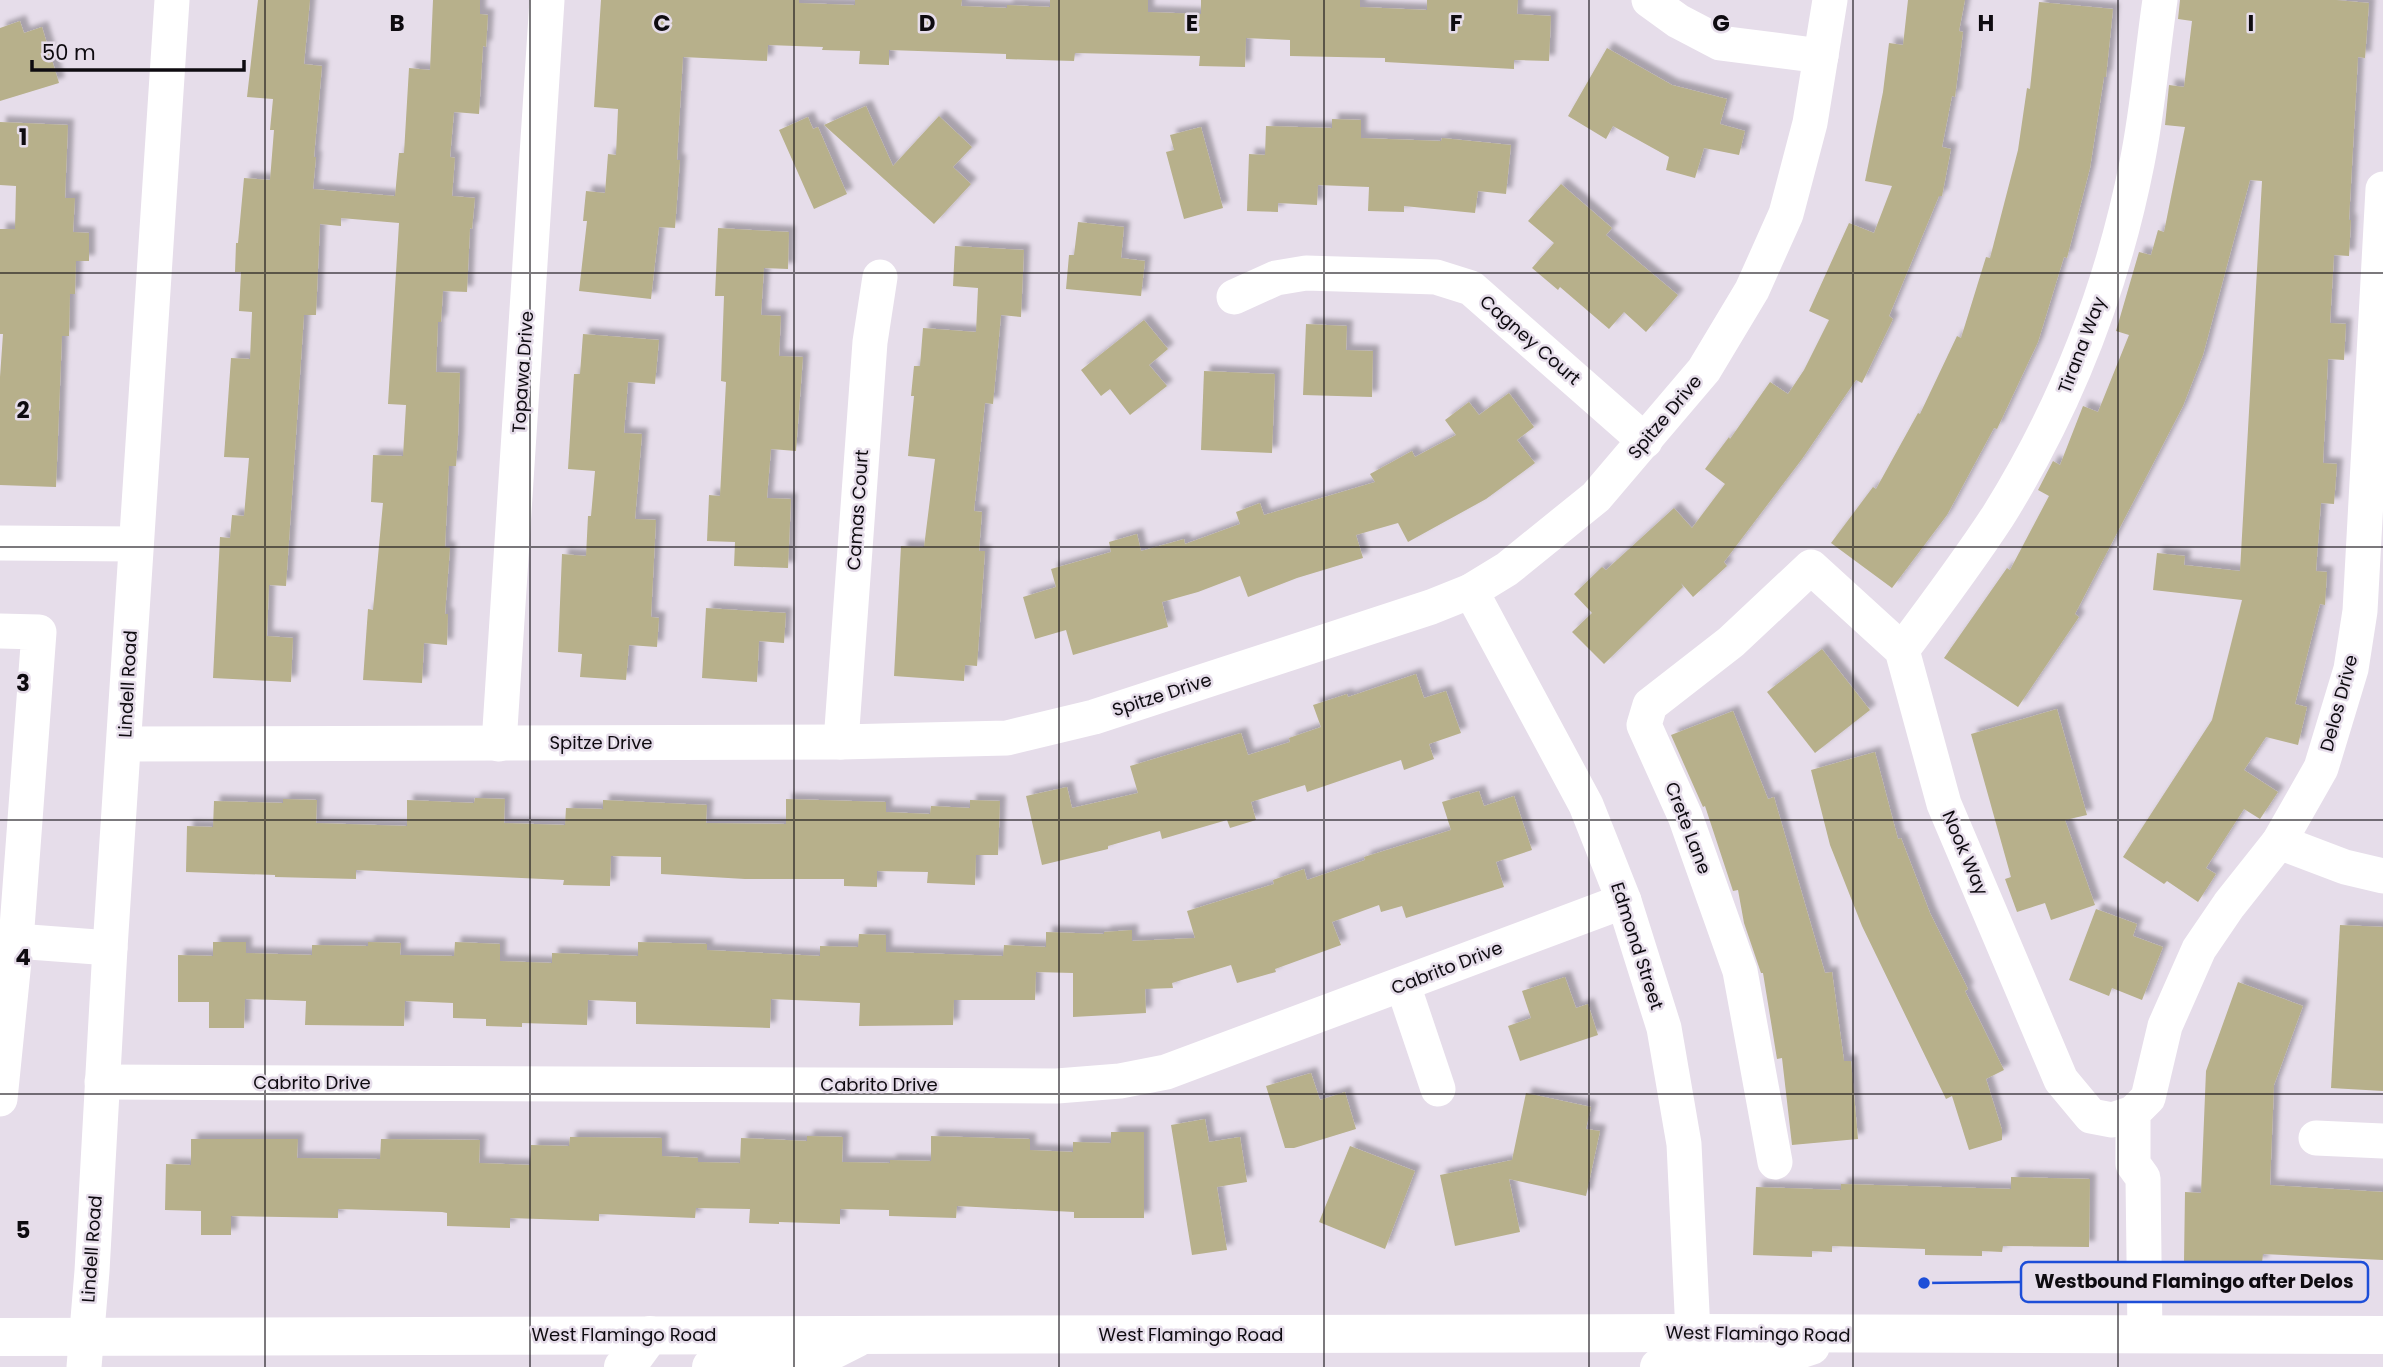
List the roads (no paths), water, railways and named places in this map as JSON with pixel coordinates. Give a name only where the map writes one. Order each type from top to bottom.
[{"type":"main road","name":"West Flamingo Road","points":[[0,1337],[85,1351],[650,1335],[862,1335],[1700,1350],[1843,1335],[2383,1335]]},
{"type":"main road","points":[[623,1367],[631,1361],[650,1335]]},
{"type":"main road","points":[[710,1367],[800,1367],[862,1335]]},
{"type":"main road","points":[[1659,1367],[1677,1364],[1700,1350]]},
{"type":"street","name":"Lindell Road","points":[[85,1351],[172,0]]},
{"type":"street","name":"Topawa Drive","points":[[499,744],[547,0]]},
{"type":"street","points":[[1648,0],[1678,21],[1720,43],[1821,56]]},
{"type":"street","name":"Spitze Drive","points":[[124,744],[841,743],[1007,738],[1094,717],[1418,611],[1471,591],[1507,569],[1596,497],[1704,370],[1752,290],[1786,214],[1810,123],[1830,0]]},
{"type":"street","name":"Tirana Way","points":[[1902,650],[1998,516],[2048,428],[2084,350],[2112,266],[2134,176],[2147,103],[2160,0]]},
{"type":"street","name":"Delos Drive","points":[[2133,1113],[2148,1098],[2165,1026],[2199,949],[2228,905],[2279,842],[2321,768],[2351,669],[2360,611],[2383,189]]},
{"type":"street","name":"Cagney Court","points":[[1234,297],[1276,278],[1306,273],[1436,277],[1471,288],[1645,441]]},
{"type":"street","name":"Camas Court","points":[[841,743],[870,342],[880,278]]},
{"type":"street","points":[[0,543],[136,544]]},
{"type":"street","name":"Crete Lane","points":[[1775,1162],[1740,971],[1685,816],[1644,725],[1650,705],[1731,642],[1811,567],[1902,650]]},
{"type":"street","name":"Edmond Street","points":[[1471,591],[1586,805],[1624,901],[1664,1028],[1684,1144],[1700,1350]]},
{"type":"street","points":[[0,631],[39,632],[16,941],[0,1099]]},
{"type":"street","name":"Nook Way","points":[[1902,650],[1944,804],[2061,1080],[2091,1116],[2112,1120],[2133,1113]]},
{"type":"street","points":[[2279,842],[2345,866],[2383,876]]},
{"type":"street","name":"Cabrito Drive","points":[[102,1082],[1030,1086],[1120,1081],[1166,1072],[1624,901]]},
{"type":"street","points":[[16,941],[110,948]]},
{"type":"street","points":[[1403,985],[1438,1089]]},
{"type":"street","points":[[2133,1113],[2138,1174],[2121,1178],[2136,1231],[2134,1335]]},
{"type":"street","points":[[2316,1138],[2383,1141]]},
{"type":"place","name":"Westbound Flamingo after Delos","points":[[1924,1283]]}]
